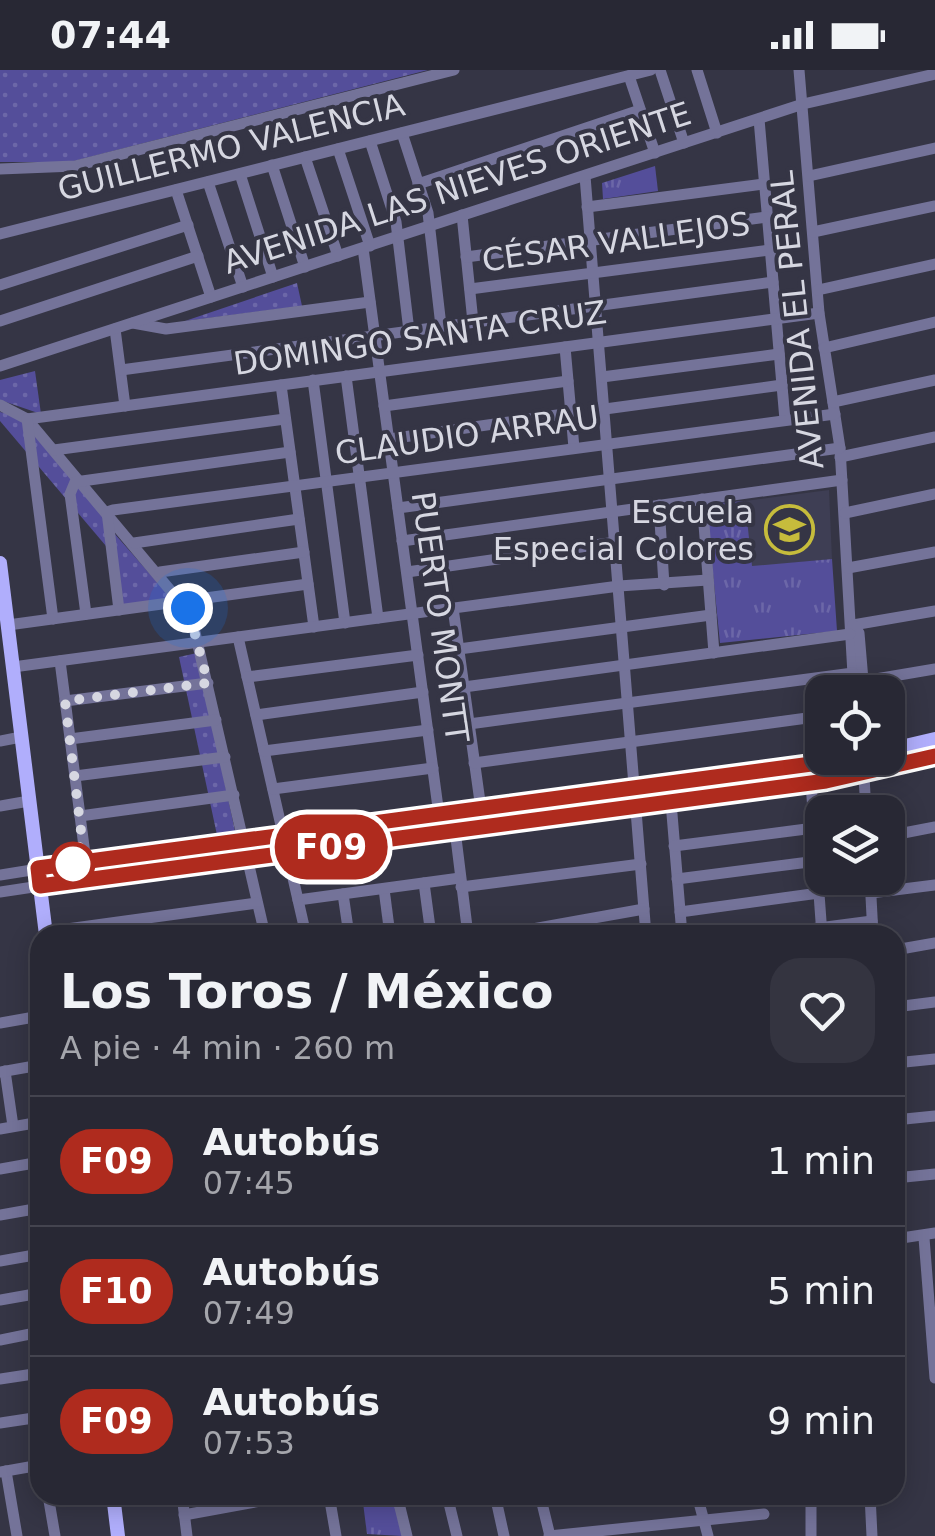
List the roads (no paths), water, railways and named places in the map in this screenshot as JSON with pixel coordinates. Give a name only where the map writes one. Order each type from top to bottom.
[{"type":"main road","points":[[0,564],[45,925]]},
{"type":"main road","points":[[905,746],[935,738]]},
{"type":"main road","points":[[905,759],[935,756]]},
{"type":"main road","points":[[38,868],[805,769]]},
{"type":"main road","points":[[40,886],[810,783],[830,775]]},
{"type":"main road","points":[[114,1505],[118,1536]]},
{"type":"street","points":[[0,169],[75,166],[454,70]]},
{"type":"street","name":"GUILLERMO VALENCIA","points":[[0,234],[651,70]]},
{"type":"street","points":[[660,70],[684,143]]},
{"type":"street","points":[[696,70],[717,132]]},
{"type":"street","name":"AVENIDA EL PERAL","points":[[799,70],[820,312],[840,452],[852,629],[859,675]]},
{"type":"street","name":"AVENIDA LAS NIEVES ORIENTE","points":[[0,366],[803,104],[935,74]]},
{"type":"street","points":[[628,76],[655,153]]},
{"type":"street","points":[[418,184],[640,110]]},
{"type":"street","points":[[759,119],[785,420]]},
{"type":"street","points":[[402,133],[430,226],[442,326]]},
{"type":"street","points":[[370,141],[398,236],[410,331]]},
{"type":"street","points":[[808,176],[935,148]]},
{"type":"street","name":"PUERTO MONTT","points":[[338,149],[367,247],[370,302],[439,815]]},
{"type":"street","points":[[305,157],[338,256]]},
{"type":"street","points":[[272,166],[305,267]]},
{"type":"street","points":[[240,174],[274,277]]},
{"type":"street","points":[[585,176],[645,925]]},
{"type":"street","points":[[208,182],[243,287]]},
{"type":"street","points":[[588,208],[764,184]]},
{"type":"street","points":[[176,190],[211,298]]},
{"type":"street","points":[[813,232],[935,206]]},
{"type":"street","points":[[462,216],[473,322]]},
{"type":"street","points":[[466,257],[767,217]]},
{"type":"street","points":[[0,285],[188,225]]},
{"type":"street","name":"CÉSAR VALLEJOS","points":[[470,289],[770,250]]},
{"type":"street","points":[[0,321],[198,256]]},
{"type":"street","points":[[818,290],[935,264]]},
{"type":"street","points":[[120,370],[773,282]]},
{"type":"street","points":[[133,323],[176,328],[370,302]]},
{"type":"street","name":"DOMINGO SANTA CRUZ","points":[[27,419],[820,312]]},
{"type":"street","points":[[824,348],[935,322]]},
{"type":"street","points":[[115,328],[125,406]]},
{"type":"street","points":[[565,347],[574,448]]},
{"type":"street","points":[[602,377],[779,354]]},
{"type":"street","points":[[346,376],[378,618]]},
{"type":"street","points":[[313,380],[345,623]]},
{"type":"street","name":"CLAUDIO ARRAU","points":[[107,512],[785,420],[935,380]]},
{"type":"street","points":[[384,406],[568,381]]},
{"type":"street","points":[[605,409],[782,384]]},
{"type":"street","points":[[281,385],[314,627]]},
{"type":"street","points":[[0,405],[27,419],[184,601],[199,642],[262,925]]},
{"type":"street","points":[[389,438],[570,413]]},
{"type":"street","points":[[27,419],[53,619]]},
{"type":"street","points":[[54,450],[285,419]]},
{"type":"street","points":[[398,508],[935,438]]},
{"type":"street","points":[[78,480],[290,452]]},
{"type":"street","points":[[78,480],[70,494],[86,614]]},
{"type":"street","points":[[402,542],[842,480]]},
{"type":"street","points":[[844,512],[935,494]]},
{"type":"street","points":[[702,500],[714,653]]},
{"type":"street","points":[[659,506],[664,585]]},
{"type":"street","points":[[107,512],[119,610]]},
{"type":"street","points":[[134,543],[299,520]]},
{"type":"street","points":[[407,572],[616,542]]},
{"type":"street","points":[[160,572],[304,552]]},
{"type":"street","points":[[848,568],[935,552]]},
{"type":"street","points":[[13,667],[619,586],[708,580]]},
{"type":"street","points":[[8,625],[308,584]]},
{"type":"street","points":[[453,608],[480,810]]},
{"type":"street","points":[[464,686],[714,653],[935,611]]},
{"type":"street","points":[[459,649],[711,615]]},
{"type":"street","points":[[238,637],[304,925]]},
{"type":"street","points":[[248,677],[418,655]]},
{"type":"street","points":[[60,661],[86,862]]},
{"type":"street","points":[[900,675],[935,669]]},
{"type":"street","points":[[65,701],[208,683]]},
{"type":"street","points":[[469,724],[628,703],[805,687]]},
{"type":"street","points":[[256,715],[423,692]]},
{"type":"street","points":[[474,763],[805,718]]},
{"type":"street","points":[[70,739],[216,720]]},
{"type":"street","points":[[264,751],[428,730]]},
{"type":"street","points":[[0,741],[22,737]]},
{"type":"street","points":[[75,776],[225,757]]},
{"type":"street","points":[[273,789],[433,768]]},
{"type":"street","points":[[810,783],[811,795]]},
{"type":"street","points":[[80,816],[234,795]]},
{"type":"street","points":[[0,806],[30,801]]},
{"type":"street","points":[[670,802],[681,925]]},
{"type":"street","points":[[905,833],[935,827]]},
{"type":"street","points":[[674,846],[805,829]]},
{"type":"street","points":[[455,830],[467,925]]},
{"type":"street","points":[[677,879],[805,862]]},
{"type":"street","points":[[298,900],[424,883],[461,883],[641,864]]},
{"type":"street","points":[[0,875],[38,868]]},
{"type":"street","points":[[424,883],[430,925]]},
{"type":"street","points":[[905,889],[935,885]]},
{"type":"street","points":[[0,892],[40,886]]},
{"type":"street","points":[[384,889],[389,925]]},
{"type":"street","points":[[343,894],[348,925]]},
{"type":"street","points":[[680,912],[805,894]]},
{"type":"street","points":[[819,895],[822,925]]},
{"type":"street","points":[[870,895],[872,925]]},
{"type":"street","points":[[109,925],[257,904]]},
{"type":"street","points":[[557,925],[644,909]]},
{"type":"street","points":[[852,925],[872,921]]},
{"type":"street","points":[[905,948],[935,943]]},
{"type":"street","points":[[905,1006],[935,1002]]},
{"type":"street","points":[[0,1023],[30,1018]]},
{"type":"street","points":[[905,1063],[935,1059]]},
{"type":"street","points":[[6,1128],[2,1072],[30,1067]]},
{"type":"street","points":[[905,1119],[935,1116]]},
{"type":"street","points":[[0,1169],[30,1164]]},
{"type":"street","points":[[905,1177],[935,1174]]},
{"type":"street","points":[[0,1215],[30,1210]]},
{"type":"street","points":[[929,1235],[935,1378]]},
{"type":"street","points":[[0,1261],[30,1256]]},
{"type":"street","points":[[0,1300],[30,1296]]},
{"type":"street","points":[[0,1340],[30,1334]]},
{"type":"street","points":[[0,1379],[30,1374]]},
{"type":"street","points":[[0,1424],[30,1418]]},
{"type":"street","points":[[17,1536],[3,1472],[30,1467]]},
{"type":"street","points":[[49,1505],[54,1536]]},
{"type":"street","points":[[183,1505],[187,1536]]},
{"type":"street","points":[[184,1515],[238,1505]]},
{"type":"street","points":[[331,1505],[336,1536]]},
{"type":"street","points":[[400,1505],[408,1536]]},
{"type":"street","points":[[450,1505],[458,1536]]},
{"type":"street","points":[[496,1505],[504,1536]]},
{"type":"street","points":[[542,1505],[550,1536],[764,1514]]},
{"type":"street","points":[[699,1505],[708,1536]]},
{"type":"street","points":[[811,1505],[811,1536]]},
{"type":"street","points":[[870,1505],[872,1536]]},
{"type":"place","name":"Escuela Especial Colores","points":[[789,530]]}]
